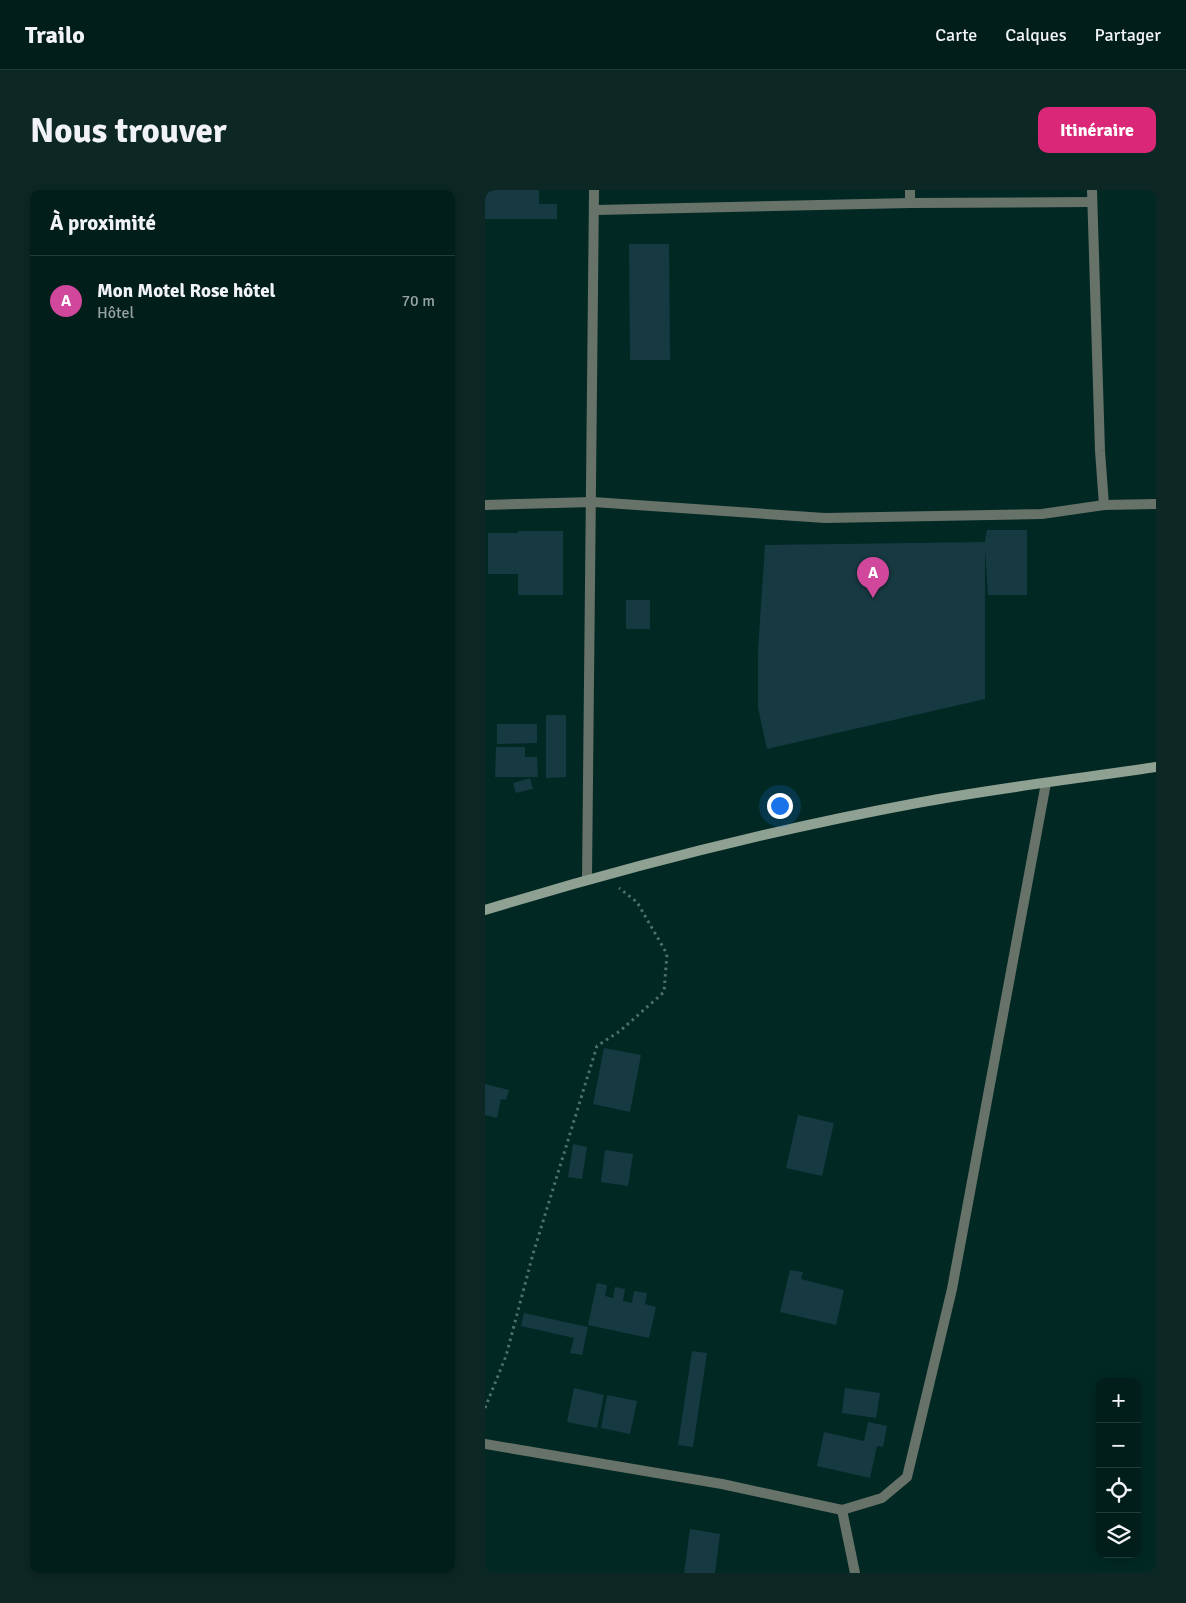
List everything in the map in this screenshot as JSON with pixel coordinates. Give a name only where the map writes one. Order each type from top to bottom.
[{"type":"main road","points":[[485,910],[587,879],[832,819],[919,802],[1156,767]]},
{"type":"street","points":[[587,879],[593,502],[594,190]]},
{"type":"street","points":[[910,190],[910,203]]},
{"type":"street","points":[[1092,190],[1100,451],[1104,505]]},
{"type":"street","points":[[595,210],[910,203],[1092,202]]},
{"type":"street","points":[[485,505],[593,502],[825,518],[1042,514],[1104,505],[1156,504]]},
{"type":"street","points":[[485,1444],[722,1484],[842,1510],[882,1498],[907,1476],[952,1288],[1046,783]]},
{"type":"street","points":[[842,1510],[855,1573]]},
{"type":"path","points":[[485,1408],[506,1356],[533,1254],[597,1046],[620,1031],[664,992],[667,954],[637,902],[623,889],[614,887]]},
{"type":"building","points":[[485,190],[539,190],[539,204],[557,204],[557,219],[485,219]]},
{"type":"building","points":[[629,244],[669,244],[670,360],[630,360]]},
{"type":"building","points":[[987,530],[1027,530],[1027,595],[988,595],[985,549],[985,699],[767,749],[758,708],[758,651],[765,545],[985,542]]},
{"type":"building","points":[[518,531],[563,531],[563,595],[518,595],[518,574],[488,574],[488,533],[518,533]]},
{"type":"building","points":[[626,600],[650,600],[650,629],[626,629]]},
{"type":"building","points":[[546,715],[566,715],[566,777],[546,778]]},
{"type":"building","points":[[497,724],[537,724],[537,743],[497,744]]},
{"type":"building","points":[[496,747],[525,747],[525,757],[537,757],[538,777],[495,777]]},
{"type":"building","points":[[530,778],[533,789],[516,793],[513,783]]},
{"type":"building","points":[[604,1048],[641,1055],[630,1112],[593,1104]]},
{"type":"building","points":[[485,1084],[509,1090],[506,1100],[501,1099],[497,1118],[485,1115]]},
{"type":"building","points":[[798,1115],[834,1123],[822,1176],[786,1168]]},
{"type":"building","points":[[573,1144],[587,1147],[582,1179],[568,1177]]},
{"type":"building","points":[[605,1150],[633,1154],[628,1186],[601,1182]]},
{"type":"building","points":[[790,1270],[803,1272],[801,1279],[844,1290],[836,1325],[780,1312]]},
{"type":"building","points":[[597,1283],[607,1285],[605,1296],[613,1298],[615,1287],[625,1289],[623,1301],[632,1303],[634,1291],[647,1293],[645,1304],[656,1307],[649,1338],[588,1325]]},
{"type":"building","points":[[524,1313],[588,1327],[582,1355],[570,1353],[574,1338],[521,1326]]},
{"type":"building","points":[[692,1351],[707,1353],[693,1447],[678,1445]]},
{"type":"building","points":[[574,1388],[604,1395],[597,1428],[567,1422]]},
{"type":"building","points":[[845,1388],[880,1393],[876,1418],[842,1413]]},
{"type":"building","points":[[607,1395],[637,1401],[630,1434],[601,1428]]},
{"type":"building","points":[[868,1422],[887,1426],[883,1447],[877,1446],[870,1478],[817,1466],[824,1432],[864,1441]]},
{"type":"building","points":[[690,1529],[720,1534],[715,1573],[684,1573]]},
{"type":"place","name":"Mon Motel Rose hôtel","points":[[873,598]]}]
